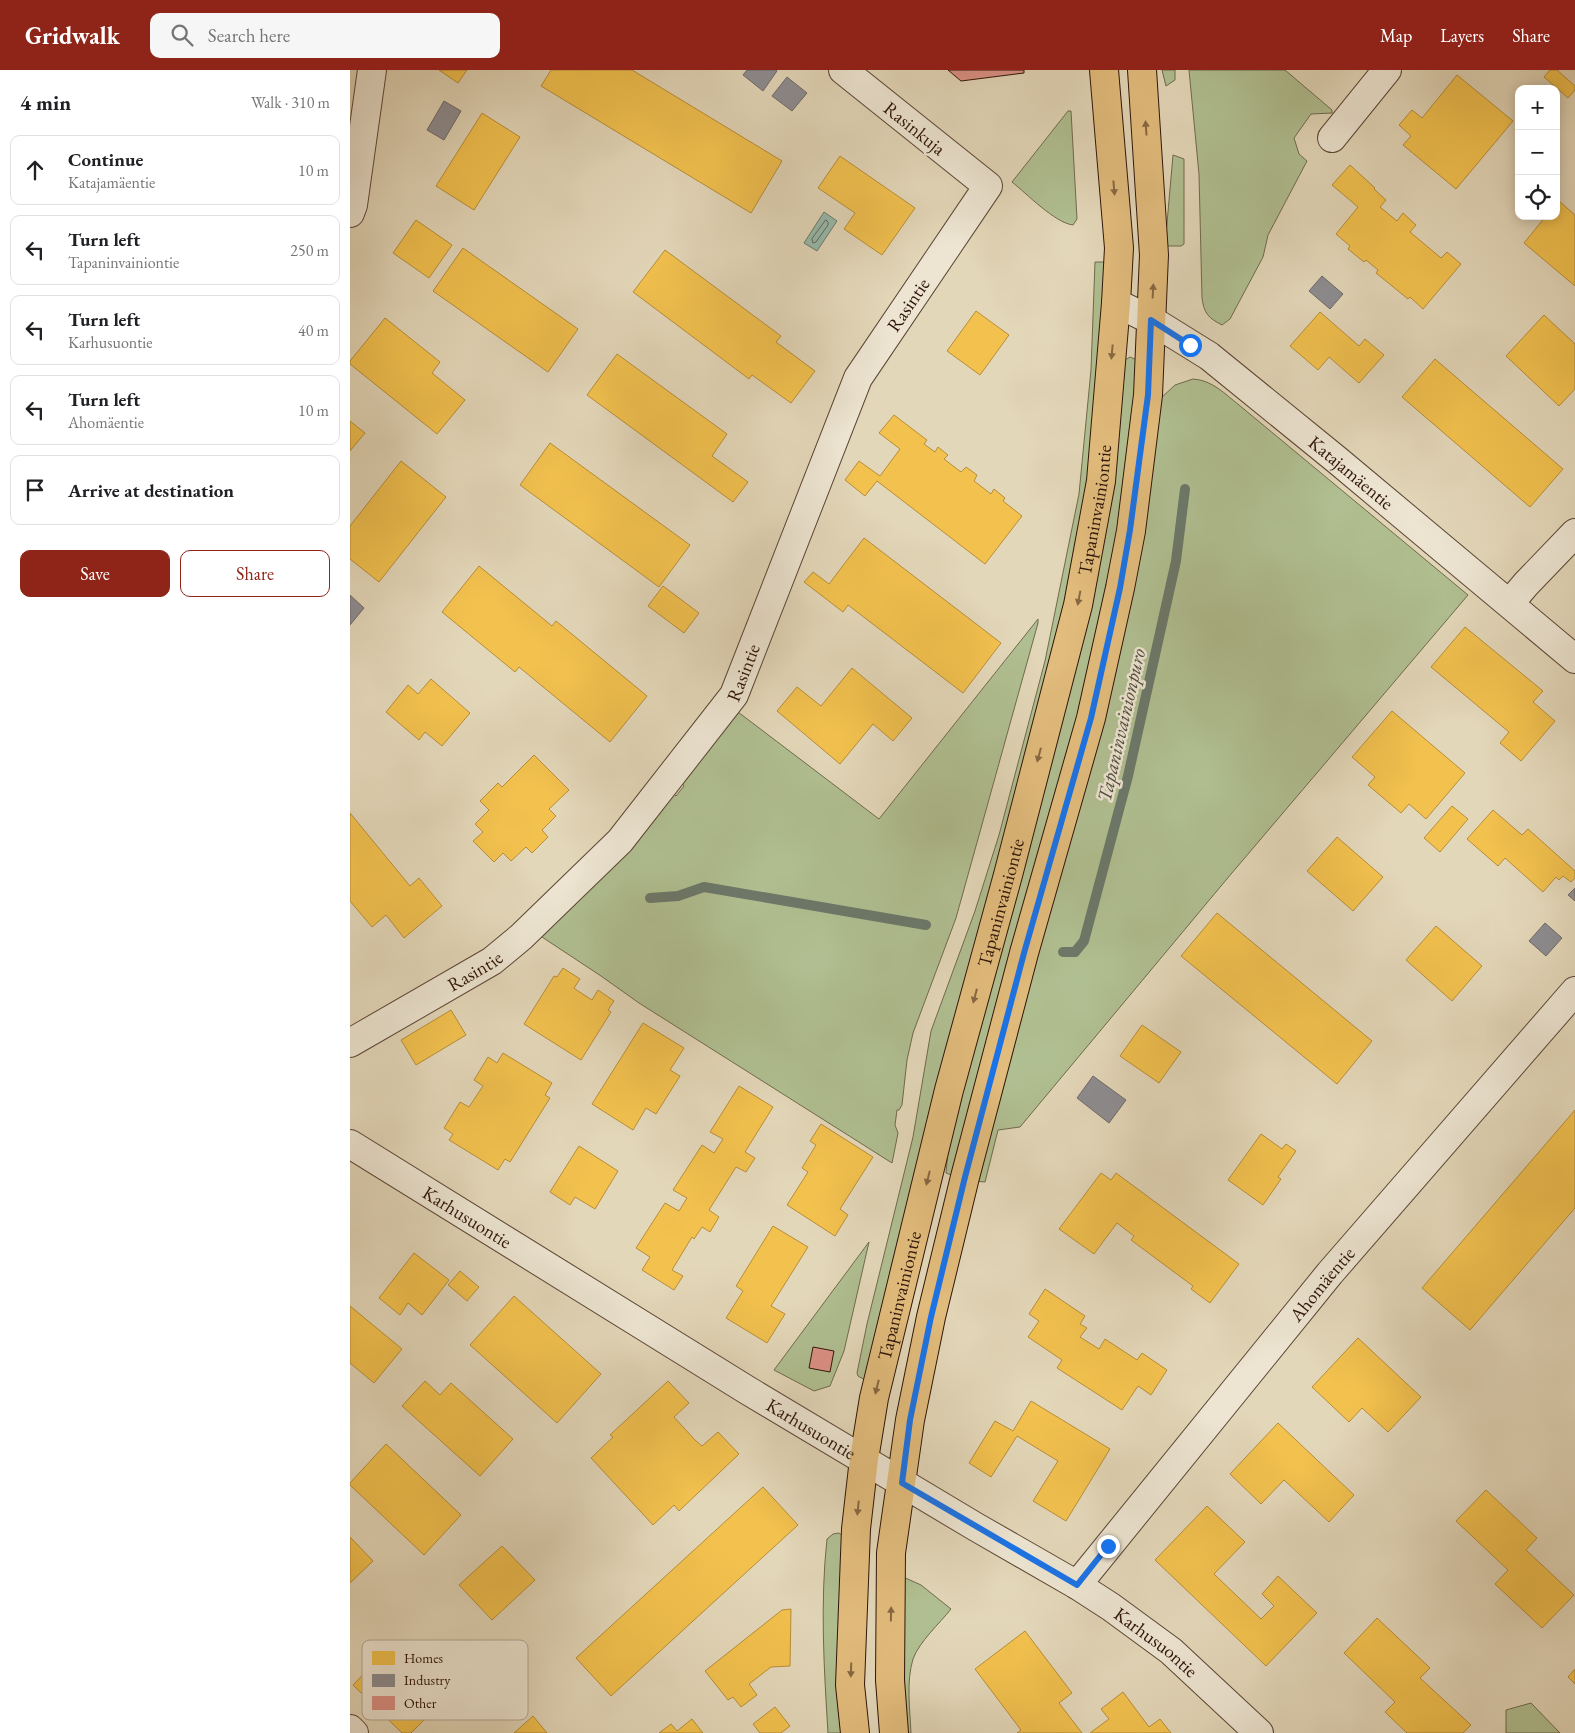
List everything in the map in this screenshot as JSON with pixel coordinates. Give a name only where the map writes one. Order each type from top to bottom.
[{"type":"main road","name":"Tapaninvainiontie","points":[[855,1733],[850,1685],[856,1529],[874,1398],[949,1090],[1008,875],[1078,605],[1101,481],[1119,248],[1104,70]]},
{"type":"main road","name":"Tapaninvainiontie","points":[[894,1733],[890,1680],[892,1553],[910,1420],[931,1317],[961,1196],[1024,953],[1091,718],[1120,588],[1130,530],[1148,395],[1154,255],[1142,70]]},
{"type":"street","points":[[350,214],[353,205],[372,70]]},
{"type":"street","name":"Rasinkuja","points":[[843,70],[988,186]]},
{"type":"street","points":[[1332,138],[1387,70]]},
{"type":"street","name":"Rasintie","points":[[350,1043],[492,960],[521,937],[620,841],[734,695],[858,378],[988,186]]},
{"type":"street","name":"Katajamäentie","points":[[1116,303],[1151,320],[1209,356],[1510,603],[1575,659]]},
{"type":"street","points":[[1510,603],[1575,534]]},
{"type":"street","name":"Ahomäentie","points":[[1077,1585],[1330,1273],[1575,991]]},
{"type":"street","name":"Karhusuontie","points":[[350,1144],[747,1390],[1111,1607],[1171,1652],[1259,1733]]},
{"type":"street","points":[[350,1729],[354,1733]]},
{"type":"shaded area","points":[[1162,70],[1175,70],[1175,80],[1166,86]]},
{"type":"shaded area","points":[[1189,70],[1285,70],[1332,110],[1332,113],[1311,114],[1294,138],[1299,154],[1307,161],[1268,235],[1263,257],[1230,319],[1222,325],[1208,315],[1202,298],[1199,174]]},
{"type":"shaded area","points":[[1068,111],[1071,111],[1077,219],[1073,225],[1049,213],[1012,182]]},
{"type":"shaded area","points":[[1173,155],[1184,159],[1184,244],[1181,246],[1165,246]]},
{"type":"shaded area","points":[[1095,262],[1105,262],[1103,329],[1092,471],[1076,563],[893,1260],[865,1380],[858,1376],[857,1373],[867,1324],[913,1137],[931,1031],[975,911],[999,835],[1045,661],[1079,494],[1091,370]]},
{"type":"shaded area","points":[[1130,357],[1137,360],[1138,363],[1123,523],[1098,638],[954,1176],[946,1173],[949,1140],[1123,361]]},
{"type":"shaded area","points":[[1193,379],[1206,382],[1223,392],[1468,595],[1226,880],[1020,1127],[998,1130],[985,1182],[974,1181],[1161,398],[1175,385]]},
{"type":"shaded area","points":[[1038,619],[956,918],[913,1033],[907,1060],[902,1105],[897,1110],[895,1125],[898,1133],[892,1163],[639,1003],[542,937],[632,847],[674,794],[676,796],[684,786],[682,783],[738,712],[879,819]]},
{"type":"shaded area","points":[[869,1242],[844,1351],[830,1386],[814,1391],[774,1370]]},
{"type":"shaded area","points":[[839,1533],[843,1536],[843,1733],[828,1733],[823,1636],[825,1563],[827,1539],[833,1534]]},
{"type":"shaded area","points":[[901,1576],[921,1585],[951,1609],[925,1639],[913,1659],[909,1686],[911,1733],[904,1733]]},
{"type":"shaded area","points":[[1531,1703],[1560,1733],[1506,1733],[1506,1710]]},
{"type":"water","points":[[824,212],[837,221],[817,251],[804,243]]},
{"type":"building: Homes","points":[[439,70],[467,70],[458,83]]},
{"type":"building: Homes","points":[[551,70],[632,70],[782,161],[751,213],[541,86]]},
{"type":"building: Homes","points":[[1550,70],[1557,70],[1575,86],[1575,90],[1568,98],[1560,91],[1560,85],[1553,85],[1544,77]]},
{"type":"building: Homes","points":[[1457,75],[1513,121],[1456,189],[1403,145],[1411,136],[1399,125],[1412,110],[1422,118]]},
{"type":"building: Homes","points":[[482,113],[520,137],[474,210],[436,186]]},
{"type":"building: Homes","points":[[840,156],[915,208],[882,255],[844,229],[855,213],[818,188]]},
{"type":"building: Homes","points":[[1350,165],[1386,200],[1380,207],[1397,221],[1403,213],[1416,225],[1410,232],[1441,258],[1447,252],[1461,264],[1423,309],[1410,297],[1408,299],[1376,273],[1378,270],[1366,260],[1364,262],[1348,249],[1350,246],[1336,234],[1358,207],[1332,185]]},
{"type":"building: Homes","points":[[1560,202],[1575,215],[1575,286],[1524,243],[1543,220],[1560,220]]},
{"type":"building: Homes","points":[[416,220],[452,245],[429,278],[393,253]]},
{"type":"building: Homes","points":[[463,248],[578,329],[548,372],[433,291]]},
{"type":"building: Homes","points":[[665,250],[781,336],[776,342],[815,371],[791,403],[752,375],[749,379],[633,292]]},
{"type":"building: Homes","points":[[976,311],[1009,335],[980,375],[947,351]]},
{"type":"building: Homes","points":[[1320,312],[1359,346],[1365,339],[1384,355],[1359,383],[1329,357],[1318,370],[1290,346]]},
{"type":"building: Homes","points":[[1544,315],[1575,344],[1575,389],[1559,406],[1506,356]]},
{"type":"building: Homes","points":[[385,318],[440,362],[432,373],[465,400],[437,434],[350,364],[350,361]]},
{"type":"building: Homes","points":[[617,354],[727,434],[712,456],[748,482],[733,502],[587,395]]},
{"type":"building: Homes","points":[[1435,359],[1563,469],[1530,507],[1402,397]]},
{"type":"building: Homes","points":[[894,415],[927,440],[924,444],[935,452],[938,447],[948,455],[944,459],[961,472],[966,467],[977,475],[974,481],[991,494],[994,489],[1005,498],[1003,501],[1022,516],[985,564],[877,481],[865,496],[845,480],[859,461],[880,476],[900,449],[879,433]]},
{"type":"building: Homes","points":[[350,421],[365,433],[350,451]]},
{"type":"building: Homes","points":[[550,443],[690,545],[659,587],[520,485]]},
{"type":"building: Homes","points":[[401,461],[446,497],[379,582],[350,559],[350,526]]},
{"type":"building: Homes","points":[[864,538],[1001,643],[963,693],[848,605],[843,612],[804,582],[813,572],[829,584]]},
{"type":"building: Homes","points":[[479,566],[552,626],[556,621],[647,696],[610,742],[519,667],[515,672],[442,612]]},
{"type":"building: Homes","points":[[663,586],[699,613],[684,633],[648,606]]},
{"type":"building: Homes","points":[[1465,627],[1543,691],[1533,702],[1555,721],[1521,761],[1500,743],[1509,732],[1431,667]]},
{"type":"building: Homes","points":[[852,668],[912,718],[893,741],[873,724],[840,764],[777,711],[797,687],[821,706]]},
{"type":"building: Homes","points":[[431,679],[470,713],[442,746],[425,732],[419,740],[386,712],[408,685],[418,694]]},
{"type":"building: Homes","points":[[1392,711],[1465,773],[1426,819],[1409,804],[1401,813],[1368,785],[1375,777],[1352,757]]},
{"type":"building: Homes","points":[[534,755],[569,790],[549,809],[556,816],[542,830],[548,837],[532,853],[526,847],[511,861],[503,853],[494,862],[473,841],[483,832],[475,824],[489,810],[480,801],[498,783],[502,787]]},
{"type":"building: Homes","points":[[1452,806],[1468,819],[1440,852],[1424,838]]},
{"type":"building: Homes","points":[[1493,810],[1522,835],[1528,829],[1575,871],[1575,878],[1571,882],[1563,876],[1559,880],[1556,877],[1543,892],[1505,858],[1498,866],[1467,839]]},
{"type":"building: Homes","points":[[350,813],[410,886],[419,878],[442,906],[404,938],[386,915],[372,927],[350,901]]},
{"type":"building: Homes","points":[[1337,837],[1383,877],[1353,911],[1307,871]]},
{"type":"building: Homes","points":[[1217,913],[1372,1041],[1337,1084],[1181,956]]},
{"type":"building: Homes","points":[[1436,926],[1482,966],[1452,1001],[1406,960]]},
{"type":"building: Homes","points":[[563,968],[580,979],[574,988],[578,991],[592,1000],[598,990],[614,1001],[608,1010],[611,1012],[581,1060],[524,1024],[554,976],[557,977]]},
{"type":"building: Homes","points":[[451,1010],[466,1035],[416,1065],[401,1040]]},
{"type":"building: Homes","points":[[643,1023],[684,1048],[670,1070],[680,1076],[656,1114],[646,1108],[633,1130],[592,1104]]},
{"type":"building: Homes","points":[[1142,1025],[1181,1052],[1159,1083],[1120,1056]]},
{"type":"building: Homes","points":[[503,1053],[552,1083],[545,1095],[550,1098],[510,1162],[505,1159],[498,1170],[449,1140],[453,1134],[444,1128],[460,1102],[469,1107],[483,1086],[474,1080],[488,1057],[497,1063]]},
{"type":"building: Homes","points":[[739,1086],[773,1107],[745,1152],[755,1158],[746,1172],[736,1167],[709,1210],[719,1217],[710,1232],[702,1227],[694,1239],[692,1237],[672,1270],[683,1276],[674,1290],[642,1270],[650,1257],[636,1248],[665,1203],[679,1211],[687,1198],[673,1190],[702,1145],[714,1153],[723,1139],[710,1132]]},
{"type":"building: Homes","points":[[1575,1110],[1575,1208],[1470,1330],[1422,1288]]},
{"type":"building: Homes","points":[[821,1124],[873,1157],[840,1209],[848,1215],[835,1236],[787,1205],[808,1172],[802,1168],[816,1145],[810,1141]]},
{"type":"building: Homes","points":[[1261,1134],[1282,1149],[1286,1144],[1296,1151],[1278,1177],[1281,1179],[1263,1205],[1228,1180]]},
{"type":"building: Homes","points":[[579,1146],[618,1171],[595,1209],[575,1197],[570,1205],[550,1192]]},
{"type":"building: Homes","points":[[1101,1173],[1111,1180],[1116,1173],[1239,1264],[1210,1303],[1191,1289],[1193,1286],[1131,1240],[1134,1236],[1117,1223],[1094,1254],[1059,1229]]},
{"type":"building: Homes","points":[[773,1226],[808,1247],[771,1306],[785,1314],[767,1343],[726,1318],[743,1291],[736,1286]]},
{"type":"building: Homes","points":[[414,1253],[449,1280],[422,1315],[408,1303],[400,1315],[379,1298]]},
{"type":"building: Homes","points":[[460,1271],[479,1287],[467,1301],[448,1285]]},
{"type":"building: Homes","points":[[1045,1289],[1085,1316],[1080,1324],[1087,1328],[1080,1337],[1099,1349],[1105,1339],[1137,1360],[1142,1353],[1167,1370],[1151,1395],[1138,1386],[1122,1410],[1057,1368],[1062,1360],[1028,1337],[1039,1321],[1029,1314]]},
{"type":"building: Homes","points":[[514,1296],[601,1374],[557,1423],[470,1345]]},
{"type":"building: Homes","points":[[350,1306],[402,1349],[374,1383],[350,1363]]},
{"type":"building: Homes","points":[[1358,1338],[1421,1397],[1388,1432],[1362,1408],[1349,1422],[1312,1387]]},
{"type":"building: Homes","points":[[425,1381],[440,1395],[451,1383],[513,1439],[480,1476],[402,1406]]},
{"type":"building: Homes","points":[[668,1381],[689,1403],[674,1417],[695,1440],[702,1446],[718,1432],[739,1454],[679,1511],[674,1505],[653,1525],[591,1458],[613,1437],[610,1435]]},
{"type":"building: Homes","points":[[1031,1401],[1110,1449],[1066,1521],[1033,1501],[1058,1461],[1017,1436],[991,1477],[969,1463],[995,1421],[1013,1431]]},
{"type":"building: Homes","points":[[1278,1423],[1354,1495],[1329,1522],[1284,1480],[1261,1504],[1230,1474]]},
{"type":"building: Homes","points":[[386,1444],[461,1515],[424,1555],[350,1485]]},
{"type":"building: Homes","points":[[763,1487],[798,1525],[611,1696],[576,1658]]},
{"type":"building: Homes","points":[[1486,1490],[1537,1538],[1526,1550],[1574,1595],[1542,1628],[1495,1584],[1508,1570],[1456,1521]]},
{"type":"building: Homes","points":[[1207,1506],[1245,1542],[1214,1574],[1261,1619],[1274,1606],[1262,1594],[1278,1576],[1317,1613],[1266,1666],[1155,1560]]},
{"type":"building: Homes","points":[[350,1537],[373,1561],[350,1583]]},
{"type":"building: Homes","points":[[502,1546],[535,1580],[492,1620],[459,1585]]},
{"type":"building: Homes","points":[[791,1609],[790,1666],[771,1667],[749,1684],[757,1695],[741,1707],[733,1697],[728,1700],[705,1671],[782,1610]]},
{"type":"building: Homes","points":[[1377,1618],[1430,1668],[1420,1678],[1471,1725],[1463,1733],[1407,1733],[1385,1712],[1395,1702],[1344,1653]]},
{"type":"building: Homes","points":[[1025,1631],[1072,1693],[1059,1703],[1082,1733],[1017,1733],[1021,1730],[975,1669]]},
{"type":"building: Homes","points":[[1575,1669],[1575,1684],[1568,1677]]},
{"type":"building: Homes","points":[[362,1676],[362,1694],[353,1685]]},
{"type":"building: Homes","points":[[1123,1692],[1149,1727],[1160,1719],[1171,1733],[1090,1733],[1109,1719],[1101,1709]]},
{"type":"building: Homes","points":[[775,1707],[790,1726],[781,1733],[760,1733],[753,1724]]},
{"type":"building: Homes","points":[[533,1716],[547,1733],[514,1733]]},
{"type":"building: Homes","points":[[692,1719],[703,1733],[659,1733],[671,1724],[677,1731]]},
{"type":"building: Homes","points":[[389,1720],[424,1720],[411,1733],[402,1733]]},
{"type":"building: Industry","points":[[747,70],[777,71],[763,91],[743,75]]},
{"type":"building: Industry","points":[[787,77],[807,93],[792,111],[772,96]]},
{"type":"building: Industry","points":[[444,101],[461,111],[444,140],[427,130]]},
{"type":"building: Industry","points":[[1322,276],[1343,294],[1330,309],[1309,291]]},
{"type":"building: Industry","points":[[350,595],[364,608],[350,625]]},
{"type":"building: Industry","points":[[1575,888],[1575,901],[1568,895]]},
{"type":"building: Industry","points":[[1545,923],[1562,938],[1546,956],[1529,941]]},
{"type":"building: Industry","points":[[1093,1076],[1126,1100],[1109,1123],[1077,1098]]},
{"type":"building: Other","points":[[948,70],[1024,70],[1024,73],[961,81]]},
{"type":"building: Other","points":[[813,1347],[834,1351],[830,1372],[809,1368]]},
{"type":"waterway","name":"Tapaninvainionpuro","points":[[1063,952],[1075,952],[1084,941],[1128,776],[1176,561],[1185,489]]},
{"type":"waterway","name":"Tapaninvainionpuro","points":[[650,898],[678,896],[704,887],[926,925]]},
{"type":"route","points":[[1108,1546],[1077,1585],[902,1483],[910,1420],[931,1317],[965,1177],[1024,953],[1091,718],[1120,588],[1130,530],[1148,395],[1151,320],[1190,345]]}]
